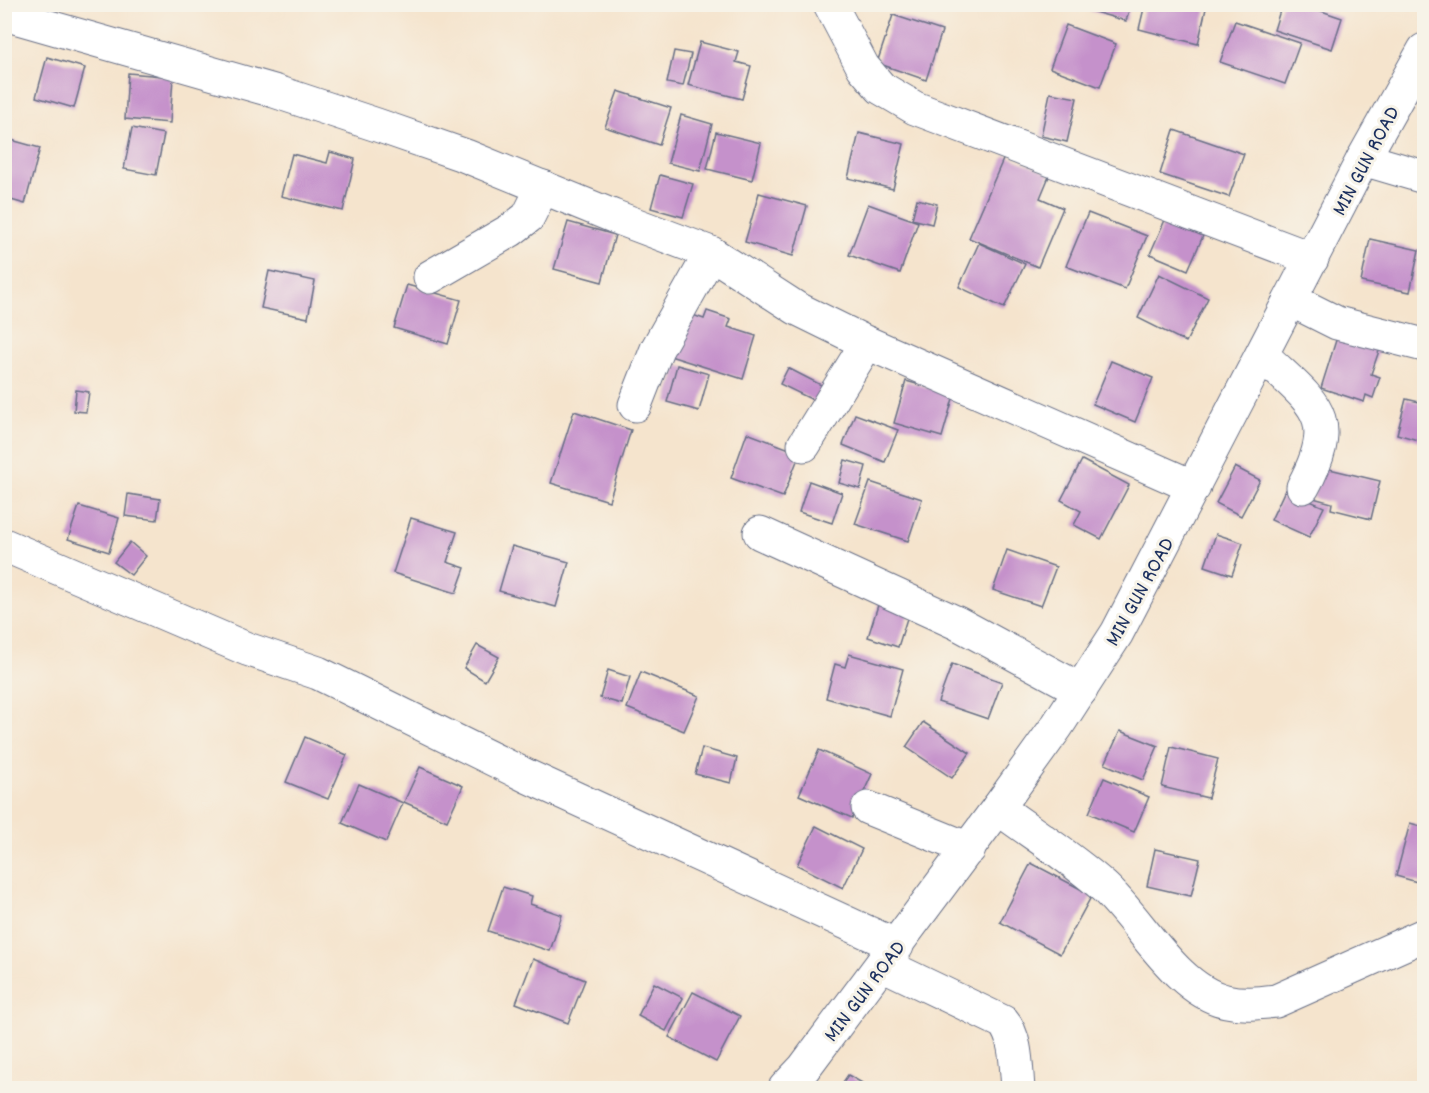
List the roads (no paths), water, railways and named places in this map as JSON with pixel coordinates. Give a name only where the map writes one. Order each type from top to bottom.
[{"type":"street","points":[[830,4],[863,67],[881,88],[915,108],[1312,260]]},
{"type":"street","points":[[4,14],[39,14],[285,94],[466,156],[711,253],[796,308],[867,343],[1194,487]]},
{"type":"street","name":"MIN GUN ROAD","points":[[785,1089],[804,1068],[969,849],[1081,690],[1117,633],[1363,159],[1425,50]]},
{"type":"street","points":[[1363,159],[1425,177]]},
{"type":"street","points":[[430,277],[511,230],[528,217],[543,187]]},
{"type":"street","points":[[635,405],[657,349],[711,253]]},
{"type":"street","points":[[1291,300],[1337,323],[1425,345]]},
{"type":"street","points":[[804,445],[867,343]]},
{"type":"street","points":[[1262,355],[1317,409],[1322,424],[1319,457],[1303,487]]},
{"type":"street","points":[[760,533],[957,623],[1081,690]]},
{"type":"street","points":[[4,546],[247,649],[318,673],[890,955],[1003,1022],[1010,1029],[1018,1089]]},
{"type":"street","points":[[868,808],[969,849]]},
{"type":"street","points":[[998,808],[1104,887],[1188,981],[1209,995],[1226,1001],[1251,1004],[1276,1001],[1425,935]]}]
